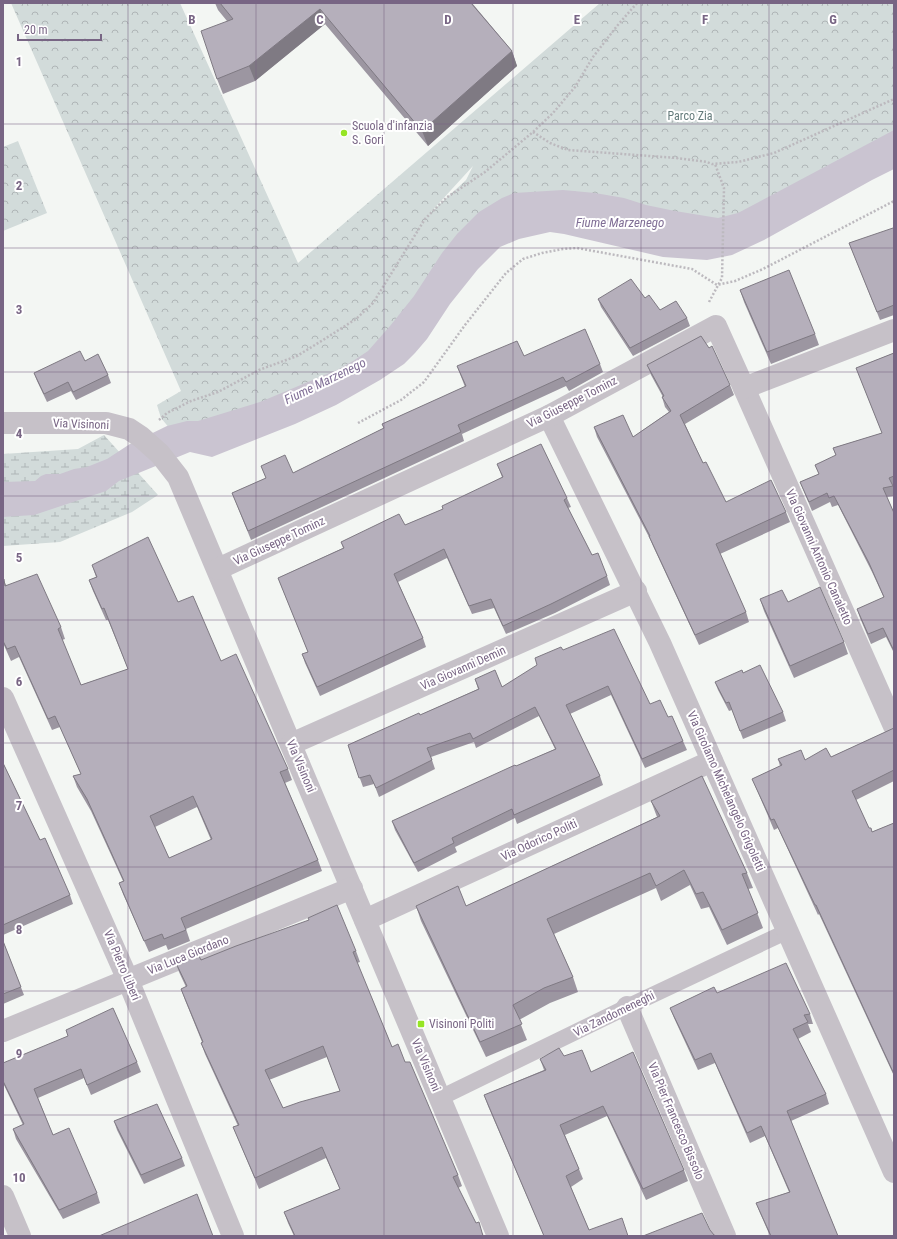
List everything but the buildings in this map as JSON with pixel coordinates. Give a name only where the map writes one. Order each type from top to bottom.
[{"type":"street","name":"Via Giuseppe Tominz","points":[[218,569],[549,416],[716,326],[744,388]]},
{"type":"street","points":[[744,388],[894,330]]},
{"type":"street","name":"Via Giovanni Antonio Canaletto","points":[[744,388],[894,726]]},
{"type":"street","name":"Via Girolamo Michelangelo Grigoletti","points":[[549,416],[636,591],[894,1172]]},
{"type":"street","name":"Via Visinoni","points":[[3,423],[106,423],[129,429],[142,437],[160,454],[178,477],[292,744],[498,1236]]},
{"type":"street","name":"Via Giovanni Demin","points":[[292,744],[636,591]]},
{"type":"street","name":"Via Pietro Liberi","points":[[3,698],[128,980],[233,1236]]},
{"type":"street","name":"Via Odorico Politi","points":[[365,920],[712,761]]},
{"type":"street","name":"Via Luca Giordano","points":[[3,1031],[352,888]]},
{"type":"street","name":"Via Zandomeneghi","points":[[440,1098],[788,931]]},
{"type":"street","name":"Via Pier Francesco Bissolo","points":[[627,1007],[725,1236]]},
{"type":"street","points":[[3,1196],[20,1236]]},
{"type":"path","points":[[142,437],[167,413],[191,401],[218,392],[259,370],[297,356],[356,319],[373,303],[425,219],[446,198],[485,172],[533,132],[553,113],[575,87],[593,57],[636,3]]},
{"type":"path","points":[[533,132],[550,143],[568,150],[677,158],[712,164],[738,162],[774,153],[894,99]]},
{"type":"path","points":[[715,164],[724,188],[722,278]]},
{"type":"path","points":[[358,423],[401,400],[424,382],[497,284],[506,273],[523,259],[542,253],[577,248],[692,269],[717,285],[735,281],[764,269],[894,201]]},
{"type":"green space","name":"Parco Zia","points":[[11,3],[180,3],[298,263],[600,3],[894,3],[894,143],[727,225],[532,213],[385,349],[185,447],[161,418],[157,405],[181,391]],"holes":[[[473,166],[466,180],[430,213]]]},
{"type":"green space","points":[[18,141],[47,213],[3,231],[3,147]]},
{"type":"green space","points":[[104,435],[158,495],[132,512],[60,542],[3,546],[3,454],[78,449]]},
{"type":"water","name":"Fiume Marzenego","points":[[894,130],[894,169],[764,240],[732,255],[707,260],[663,257],[550,232],[519,239],[500,247],[478,269],[450,304],[427,339],[404,364],[380,380],[336,405],[295,424],[212,457],[190,452],[119,481],[106,491],[34,515],[3,517],[3,482],[35,481],[46,474],[60,474],[74,469],[87,467],[107,459],[130,444],[167,426],[187,421],[198,421],[260,402],[339,369],[353,361],[368,351],[390,326],[414,296],[442,253],[457,234],[479,212],[502,198],[514,193],[563,190],[624,198],[646,205],[718,218],[738,213]]},
{"type":"place","name":"Scuola d'infanzia S. Gori","points":[[344,133]]},
{"type":"place","name":"Visinoni Politi","points":[[421,1024]]}]
